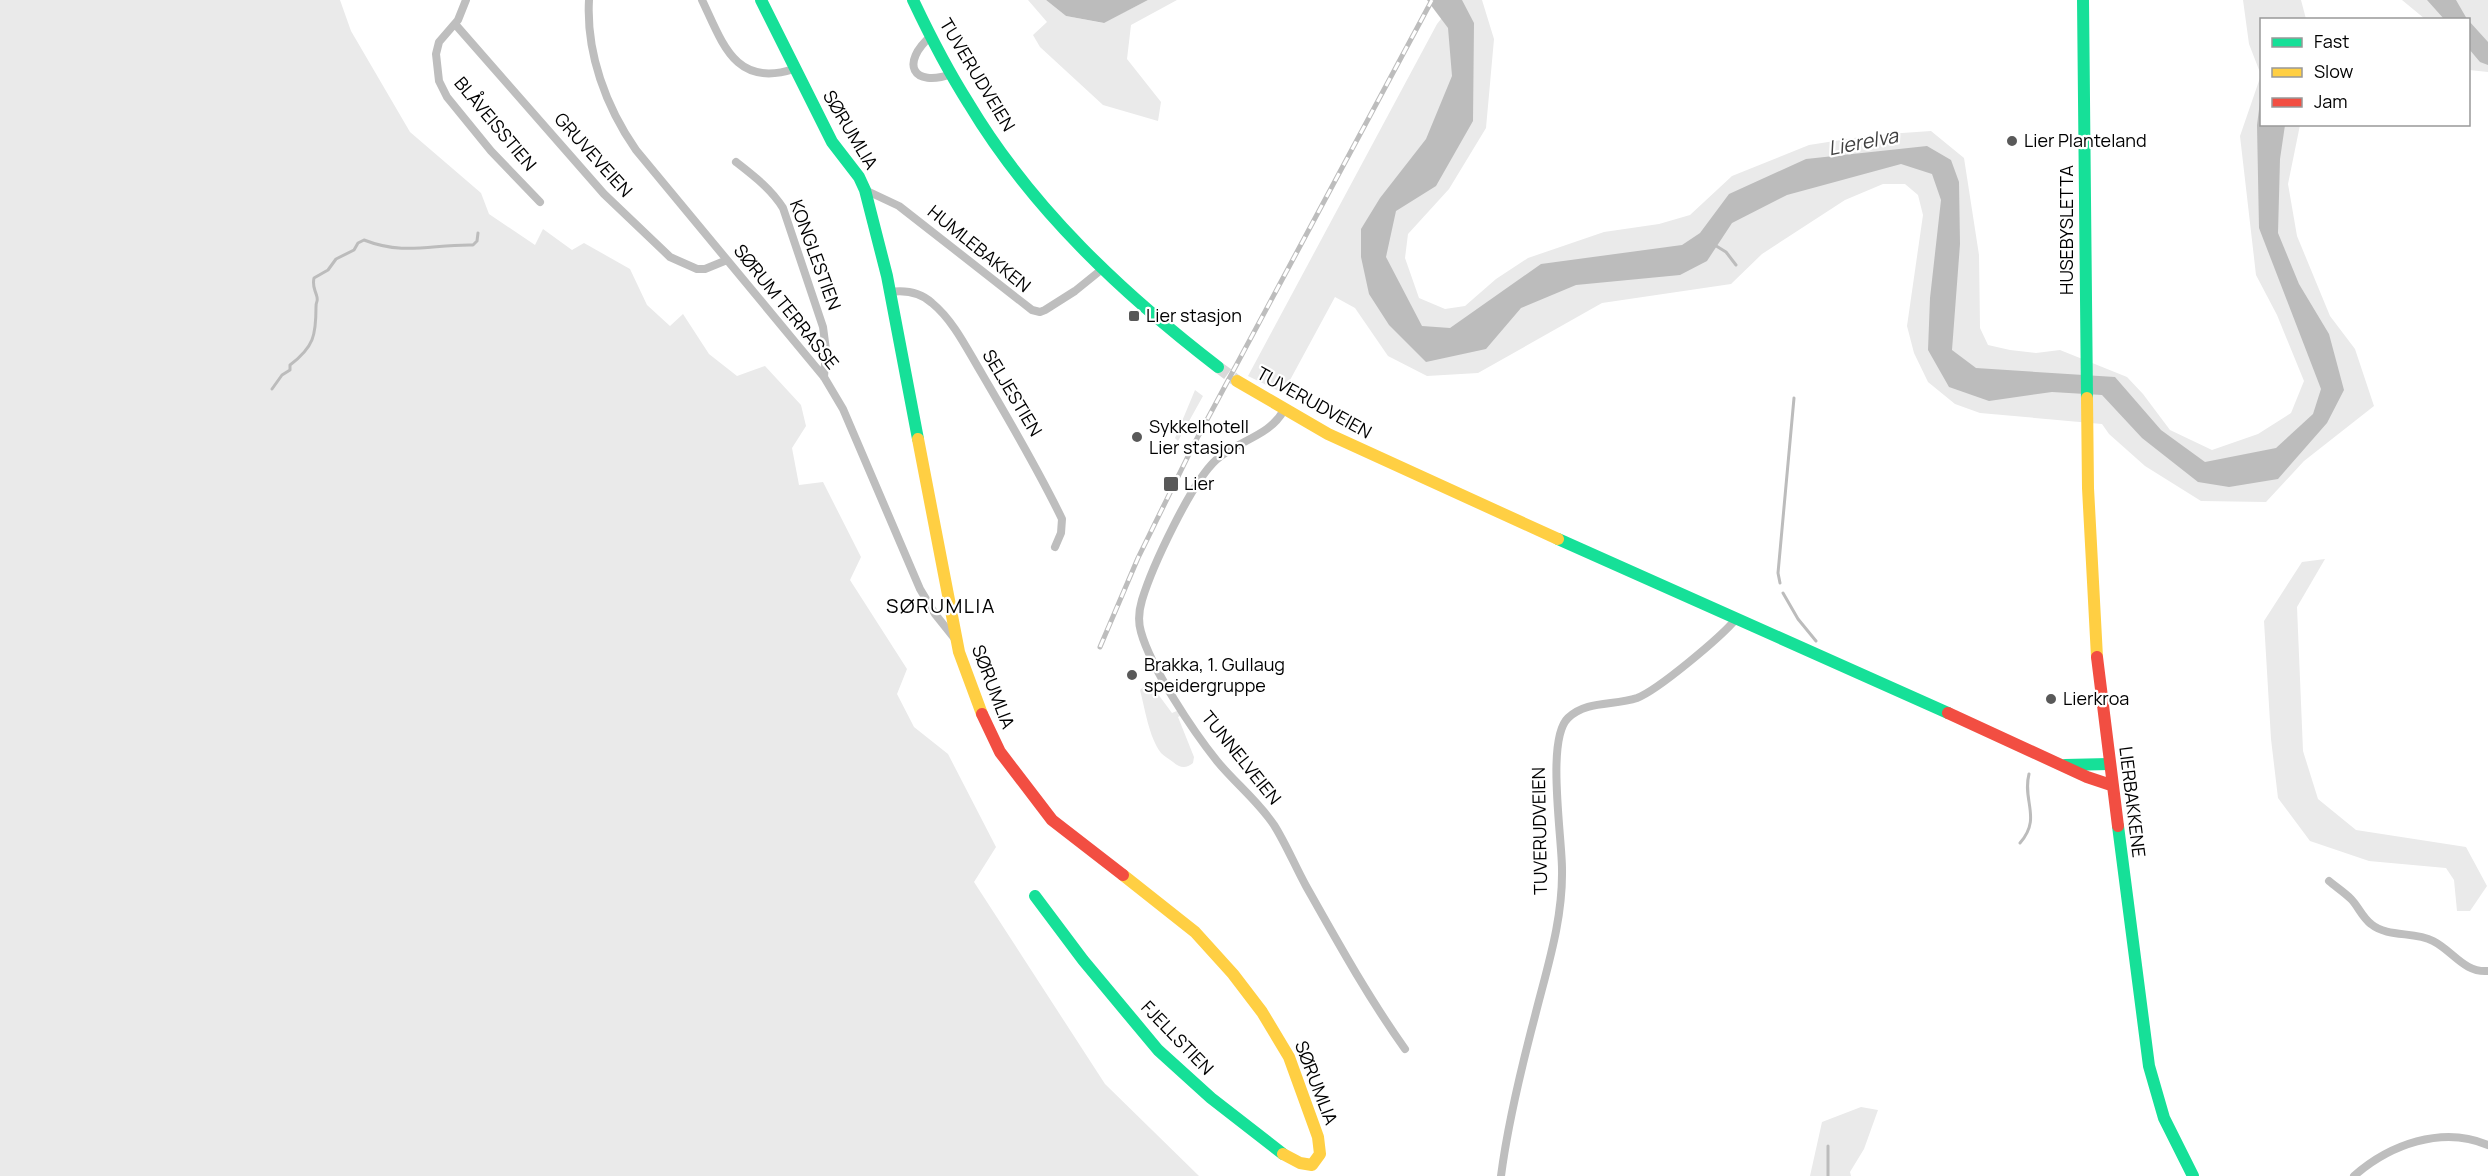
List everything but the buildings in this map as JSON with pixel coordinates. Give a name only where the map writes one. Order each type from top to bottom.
[{"type":"main road","name":"SØRUMLIA","points":[[761,0],[832,142],[859,177],[865,190],[882,251],[958,643],[981,712],[996,746],[1038,804],[1071,836],[1195,932],[1233,974],[1262,1012],[1284,1047],[1299,1080],[1318,1137],[1320,1154]]},
{"type":"main road","name":"TUVERUDVEIEN","points":[[913,0],[952,74],[983,124],[1054,219],[1101,270],[1170,333],[1218,368]]},
{"type":"main road","name":"HUSEBYSLETTA","points":[[2084,0],[2086,423]]},
{"type":"main road","name":"TUVERUDVEIEN","points":[[1237,381],[1284,410],[1377,458],[2066,765],[2087,777],[2111,785]]},
{"type":"main road","name":"LIERBAKKENE","points":[[2086,423],[2090,565],[2111,785],[2138,995],[2151,1075],[2164,1118],[2193,1176]]},
{"type":"main road","name":"TUVERUDVEIEN","points":[[2066,765],[2109,764]]},
{"type":"main road","name":"FJELLSTIEN","points":[[1035,896],[1129,1016],[1158,1050],[1184,1074],[1286,1156],[1300,1163],[1312,1165],[1320,1154]]},
{"type":"street","name":"BLÅVEISSTIEN","points":[[466,0],[455,24],[444,33],[436,54],[438,77],[447,97],[501,162],[540,201]]},
{"type":"street","name":"SØRUM TERRASSE","points":[[590,0],[590,26],[597,68],[622,131],[824,377],[843,410],[920,589],[935,614],[958,643]]},
{"type":"street","points":[[702,0],[720,38],[735,62],[746,69],[765,75],[794,69]]},
{"type":"street","name":"GRUVEVEIEN","points":[[455,24],[604,194],[670,257],[697,269],[705,269],[727,260]]},
{"type":"street","points":[[931,36],[915,52],[913,62],[916,71],[932,80],[952,74]]},
{"type":"street","name":"KONGLESTIEN","points":[[736,162],[764,184],[783,208],[812,290],[825,338],[824,377]]},
{"type":"street","name":"HUMLEBAKKEN","points":[[865,190],[899,207],[1032,310],[1040,312],[1045,310],[1075,291],[1101,270]]},
{"type":"street","name":"SELJESTIEN","points":[[890,292],[906,291],[921,295],[936,306],[951,325],[1023,442],[1062,519],[1061,533],[1055,547]]},
{"type":"street","name":"TUNNELVEIEN","points":[[1284,410],[1275,425],[1215,461],[1194,490],[1169,536],[1142,600],[1139,617],[1141,631],[1154,661],[1192,725],[1217,760],[1259,805],[1276,828],[1333,934],[1370,997],[1405,1049]]},
{"type":"street","name":"TUVERUDVEIEN","points":[[1501,1176],[1517,1086],[1549,967],[1561,900],[1562,868],[1557,752],[1562,726],[1568,718],[1585,708],[1634,699],[1655,688],[1736,619]]},
{"type":"street","points":[[2329,881],[2353,900],[2365,918],[2378,928],[2425,938],[2447,949],[2469,968],[2488,971]]},
{"type":"street","points":[[2354,1176],[2379,1156],[2415,1142],[2460,1138],[2476,1140],[2488,1145]]},
{"type":"shaded area","points":[[0,0],[340,0],[351,31],[410,132],[481,193],[489,214],[535,245],[543,229],[572,250],[584,243],[630,269],[647,305],[670,326],[683,314],[709,354],[737,376],[765,366],[801,405],[806,426],[792,448],[799,485],[823,482],[861,557],[850,580],[907,669],[897,694],[914,727],[948,754],[996,847],[974,882],[1105,1084],[1199,1176],[0,1176]]},
{"type":"shaded area","points":[[1028,0],[1046,0],[1066,16],[1103,23],[1148,0],[1177,0],[1131,25],[1127,59],[1161,102],[1158,121],[1103,105],[1040,47],[1033,35],[1047,22]]},
{"type":"shaded area","points":[[1046,0],[1148,0],[1104,23],[1066,16]]},
{"type":"shaded area","points":[[1427,0],[1462,0],[1474,23],[1473,121],[1436,186],[1396,211],[1386,257],[1422,326],[1450,328],[1541,264],[1682,245],[1700,233],[1729,194],[1806,159],[1927,146],[1951,160],[1959,182],[1960,244],[1952,350],[1976,368],[2115,377],[2161,430],[2205,462],[2276,448],[2313,414],[2321,389],[2259,228],[2257,125],[2260,102],[2260,126],[2285,126],[2280,159],[2278,233],[2299,284],[2329,334],[2344,390],[2327,423],[2278,479],[2229,487],[2198,482],[2142,438],[2102,395],[2052,392],[1989,401],[1949,387],[1928,350],[1930,298],[1941,200],[1932,174],[1901,164],[1787,195],[1732,223],[1707,261],[1680,275],[1576,285],[1521,308],[1486,349],[1426,362],[1389,325],[1369,294],[1361,257],[1361,229],[1380,198],[1426,139],[1452,76],[1448,28]]},
{"type":"shaded area","points":[[1456,0],[1482,0],[1494,39],[1486,128],[1449,189],[1408,234],[1405,258],[1419,298],[1445,309],[1465,306],[1496,279],[1528,258],[1604,232],[1659,224],[1690,215],[1732,176],[1809,145],[1873,135],[1931,131],[1964,158],[1979,255],[1980,328],[1988,345],[2036,353],[2060,350],[2127,377],[2170,430],[2212,450],[2258,434],[2291,413],[2304,381],[2277,315],[2256,275],[2240,136],[2260,78],[2260,126],[2300,126],[2288,184],[2297,236],[2330,316],[2355,349],[2374,406],[2304,461],[2266,502],[2201,501],[2145,466],[2109,434],[2102,424],[1980,413],[1955,404],[1928,382],[1914,353],[1907,326],[1923,215],[1918,195],[1905,184],[1883,184],[1845,200],[1762,254],[1731,284],[1602,303],[1478,373],[1427,376],[1388,356],[1355,308],[1335,297],[1283,393],[1248,376],[1437,24]]},
{"type":"shaded area","points":[[2243,0],[2301,0],[2306,18],[2260,18],[2260,72],[2249,44]]},
{"type":"shaded area","points":[[2402,0],[2488,0],[2488,72],[2470,70],[2470,18],[2424,18]]},
{"type":"shaded area","points":[[2427,0],[2456,0],[2466,18],[2443,18]]},
{"type":"shaded area","points":[[2470,22],[2488,42],[2488,65],[2480,62],[2470,50]]},
{"type":"shaded area","points":[[1195,390],[1203,396],[1178,441],[1175,438]]},
{"type":"shaded area","points":[[2325,559],[2297,607],[2303,751],[2318,799],[2356,830],[2466,847],[2487,886],[2470,911],[2457,911],[2454,880],[2446,868],[2369,861],[2310,841],[2278,798],[2271,739],[2264,621],[2302,562]]},
{"type":"shaded area","points":[[1149,682],[1172,713],[1179,710],[1182,715],[1178,717],[1194,757],[1193,763],[1188,766],[1178,766],[1161,753],[1153,739],[1140,690]]},
{"type":"shaded area","points":[[1861,1107],[1878,1110],[1864,1149],[1850,1172],[1851,1176],[1810,1176],[1822,1122]]},
{"type":"waterway","points":[[272,389],[282,375],[290,370],[290,365],[304,352],[312,340],[317,300],[314,278],[328,270],[336,259],[354,250],[358,243],[364,240],[379,245],[406,248],[473,245],[477,241],[478,233]]},
{"type":"waterway","points":[[1713,244],[1726,252],[1736,265]]},
{"type":"waterway","points":[[1780,583],[1778,573],[1794,398]]},
{"type":"waterway","points":[[1783,593],[1798,619],[1816,641]]},
{"type":"waterway","points":[[2020,843],[2030,825],[2029,774]]},
{"type":"waterway","points":[[1828,1146],[1828,1176]]},
{"type":"tunnel","points":[[1218,367],[1237,381]]},
{"type":"railway","points":[[1100,647],[1138,558],[1194,444],[1432,0]]},
{"type":"traffic: fast","points":[[761,0],[832,142],[859,177],[865,190],[887,276],[918,439]]},
{"type":"traffic: fast","points":[[913,0],[961,92],[994,142],[1050,214],[1114,279],[1182,339],[1218,367]]},
{"type":"traffic: fast","points":[[2083,0],[2087,398]]},
{"type":"traffic: fast","points":[[1558,539],[1948,713]]},
{"type":"traffic: fast","points":[[2065,765],[2109,764]]},
{"type":"traffic: fast","points":[[2118,826],[2149,1066],[2164,1118],[2193,1176]]},
{"type":"traffic: fast","points":[[1035,896],[1083,960],[1158,1050],[1211,1098],[1283,1154]]},
{"type":"traffic: slow","points":[[1237,381],[1328,434],[1558,539]]},
{"type":"traffic: slow","points":[[2087,398],[2088,488],[2097,657]]},
{"type":"traffic: slow","points":[[918,439],[959,652],[982,714]]},
{"type":"traffic: slow","points":[[1123,875],[1195,932],[1233,974],[1262,1012],[1289,1057],[1318,1137],[1320,1154],[1312,1165],[1300,1163],[1283,1154]]},
{"type":"traffic: jam","points":[[2097,657],[2118,826]]},
{"type":"traffic: jam","points":[[1948,713],[2087,777],[2111,785]]},
{"type":"traffic: jam","points":[[982,714],[1000,752],[1052,820],[1123,875]]},
{"type":"place","name":"Lier Planteland","points":[[2012,141]]},
{"type":"place","name":"Lier stasjon","points":[[1134,316]]},
{"type":"place","name":"Sykkelhotell Lier stasjon","points":[[1137,437]]},
{"type":"place","name":"Lier","points":[[1171,484]]},
{"type":"place","name":"Brakka, 1. Gullaug speidergruppe","points":[[1132,675]]},
{"type":"place","name":"Lierkroa","points":[[2051,699]]},
{"type":"district","name":"SØRUMLIA","points":[[941,606]]},
{"type":"water label","name":"Lierelva","points":[[1863,142]]}]
